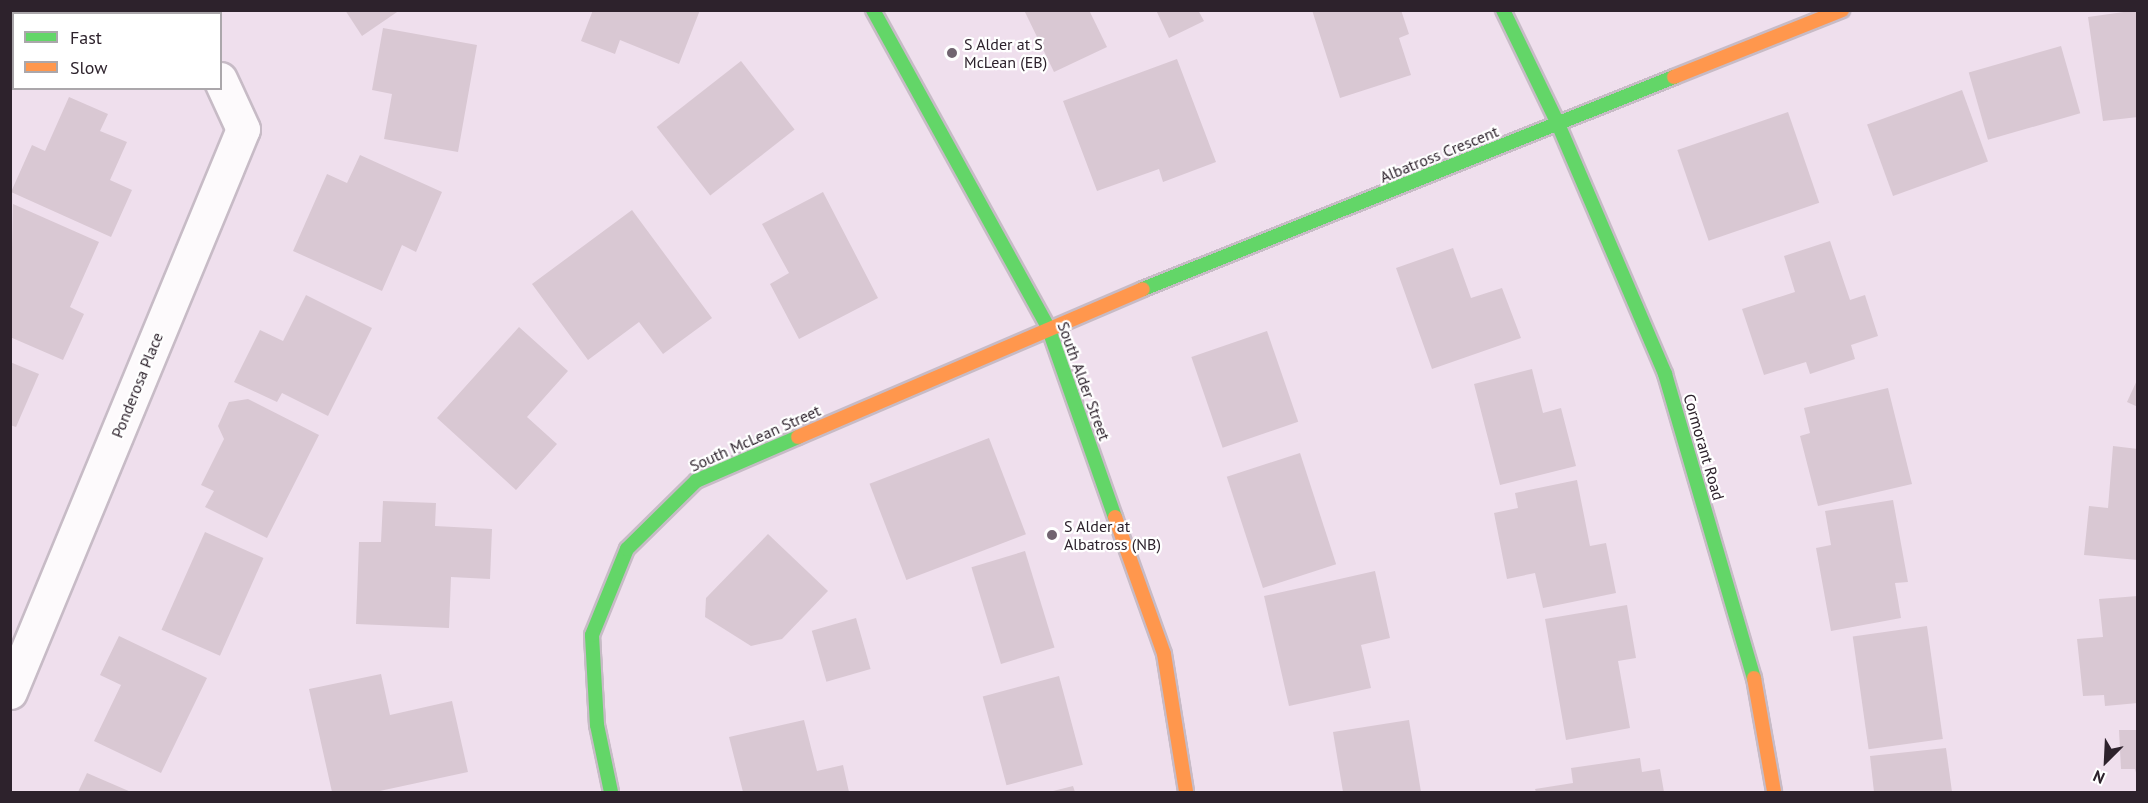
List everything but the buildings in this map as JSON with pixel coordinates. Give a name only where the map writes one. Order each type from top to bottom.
[{"type":"street","name":"South Alder Street","points":[[873,10],[1048,327],[1164,654],[1186,792]]},
{"type":"street","name":"Cormorant Road","points":[[1503,10],[1558,124],[1665,374],[1761,702],[1774,792]]},
{"type":"street","name":"Albatross Crescent","points":[[1048,327],[1842,10]]},
{"type":"street","name":"Ponderosa Place","points":[[10,692],[243,129],[222,83]]},
{"type":"street","name":"South McLean Street","points":[[611,792],[597,725],[592,635],[627,549],[696,481],[1048,327]]},
{"type":"traffic: fast","points":[[873,10],[1048,327],[1115,517]]},
{"type":"traffic: fast","points":[[1503,10],[1558,124],[1665,374],[1754,678]]},
{"type":"traffic: fast","points":[[1143,289],[1674,77]]},
{"type":"traffic: fast","points":[[611,792],[597,725],[592,635],[627,549],[696,481],[798,437]]},
{"type":"traffic: slow","points":[[1674,77],[1842,10]]},
{"type":"traffic: slow","points":[[798,437],[1143,289]]},
{"type":"traffic: slow","points":[[1115,517],[1164,654],[1186,792]]},
{"type":"traffic: slow","points":[[1754,678],[1774,792]]},
{"type":"place","name":"S Alder at S McLean (EB)","points":[[952,53]]},
{"type":"place","name":"S Alder at Albatross (NB)","points":[[1052,535]]}]
